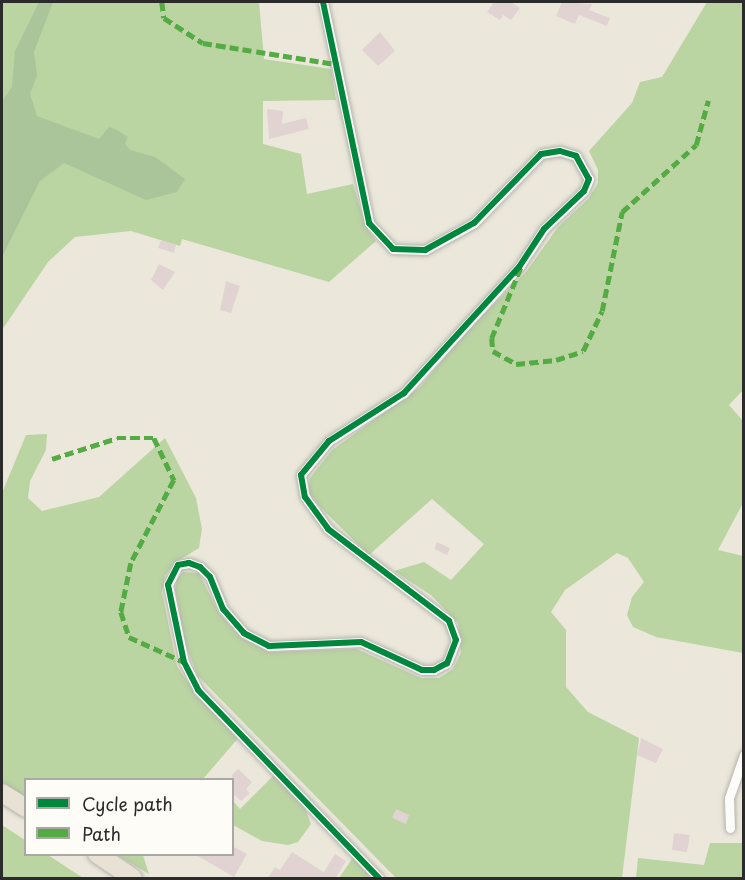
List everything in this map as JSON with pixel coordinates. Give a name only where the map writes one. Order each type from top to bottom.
[{"type":"highway","points":[[2,793],[24,807]]},
{"type":"highway","points":[[98,856],[132,879]]},
{"type":"street","points":[[323,2],[369,223],[393,249],[425,250],[474,223],[541,154],[560,151],[576,156],[589,179],[584,191],[544,229],[519,267],[404,393],[329,441],[301,475],[305,498],[328,529],[449,621],[456,640],[447,663],[435,670],[422,670],[361,642],[269,646],[244,633],[223,609],[210,577],[200,567],[189,563],[178,565],[168,585],[184,662],[198,690],[379,879]]},
{"type":"street","points":[[730,828],[729,798],[744,755]]},
{"type":"green space","points":[[2,2],[259,2],[264,59],[331,69],[336,100],[263,101],[263,144],[301,154],[307,194],[353,184],[366,227],[376,241],[329,282],[182,239],[180,246],[131,231],[75,237],[48,262],[2,330]]},
{"type":"green space","points":[[39,2],[53,2],[34,52],[37,75],[30,94],[37,116],[99,139],[109,127],[115,129],[128,137],[125,144],[130,150],[155,157],[185,179],[177,192],[146,200],[64,163],[40,181],[2,257],[2,101],[12,87],[15,51]]},
{"type":"green space","points":[[707,2],[743,2],[744,389],[729,405],[743,421],[744,501],[718,550],[743,556],[743,653],[656,637],[633,627],[627,615],[632,597],[644,582],[628,558],[617,553],[565,590],[551,612],[566,630],[566,687],[588,712],[639,738],[622,878],[396,878],[197,675],[185,643],[175,589],[177,579],[183,572],[199,573],[219,613],[238,635],[268,652],[357,649],[421,678],[439,678],[453,669],[461,653],[458,623],[431,595],[394,571],[424,562],[451,580],[484,544],[432,499],[369,555],[317,504],[308,491],[310,478],[332,450],[420,387],[467,331],[526,272],[558,227],[588,199],[598,183],[598,170],[589,151],[632,103],[640,82],[662,77]]},
{"type":"green space","points":[[47,434],[46,450],[30,481],[28,498],[42,511],[99,497],[165,438],[196,498],[202,529],[199,548],[174,563],[165,576],[162,592],[177,666],[193,690],[240,736],[204,778],[24,778],[24,797],[2,783],[2,493],[26,435]]},
{"type":"green space","points":[[277,772],[303,803],[311,824],[298,842],[288,845],[262,841],[234,826],[234,802],[240,809]]},
{"type":"green space","points":[[743,780],[743,878],[636,878],[638,858],[704,865],[710,843],[742,843]]},
{"type":"green space","points":[[2,825],[24,839],[24,856],[50,856],[83,878],[2,878]]},
{"type":"green space","points":[[119,856],[143,856],[149,874]]},
{"type":"green space","points":[[354,856],[362,868],[371,878],[339,878]]},
{"type":"building","points":[[494,2],[511,2],[520,8],[511,20],[503,15],[500,20],[487,12]]},
{"type":"building","points":[[562,2],[592,4],[589,10],[610,18],[607,26],[579,15],[575,24],[556,16]]},
{"type":"building","points":[[380,32],[395,51],[378,66],[362,50]]},
{"type":"building","points":[[267,109],[283,111],[282,124],[306,118],[309,129],[269,139]]},
{"type":"building","points":[[161,240],[176,245],[174,253],[158,248]]},
{"type":"building","points":[[159,264],[175,272],[163,290],[151,280]]},
{"type":"building","points":[[226,281],[240,286],[231,313],[220,310]]},
{"type":"building","points":[[437,542],[450,548],[447,555],[434,549]]},
{"type":"building","points":[[641,738],[663,749],[656,763],[637,755]]},
{"type":"building","points":[[238,769],[252,782],[246,789],[250,793],[241,801],[234,795],[232,775]]},
{"type":"building","points":[[396,809],[409,815],[406,824],[392,818]]},
{"type":"building","points":[[674,833],[690,835],[687,852],[672,850]]},
{"type":"building","points":[[234,847],[247,854],[234,877],[198,856],[234,856]]},
{"type":"building","points":[[292,852],[324,872],[335,854],[346,861],[335,879],[267,879],[275,867],[280,870]]},
{"type":"marked path","points":[[162,2],[164,18],[203,43],[335,64]]},
{"type":"marked path","points":[[521,268],[492,338],[493,351],[516,364],[556,360],[583,351],[602,311],[622,212],[696,145],[708,101]]},
{"type":"marked path","points":[[52,459],[117,438],[154,438],[174,480],[131,563],[121,612],[129,637],[184,662]]},
{"type":"cycle path","points":[[323,2],[369,223],[393,249],[425,250],[474,223],[541,154],[560,151],[576,156],[589,179],[584,191],[544,229],[519,267],[404,393],[329,441],[301,475],[305,497],[328,529],[449,621],[456,640],[447,663],[434,670],[422,670],[361,642],[269,646],[244,633],[223,609],[210,577],[200,567],[189,563],[178,565],[168,585],[184,662],[198,690],[379,878]]}]
